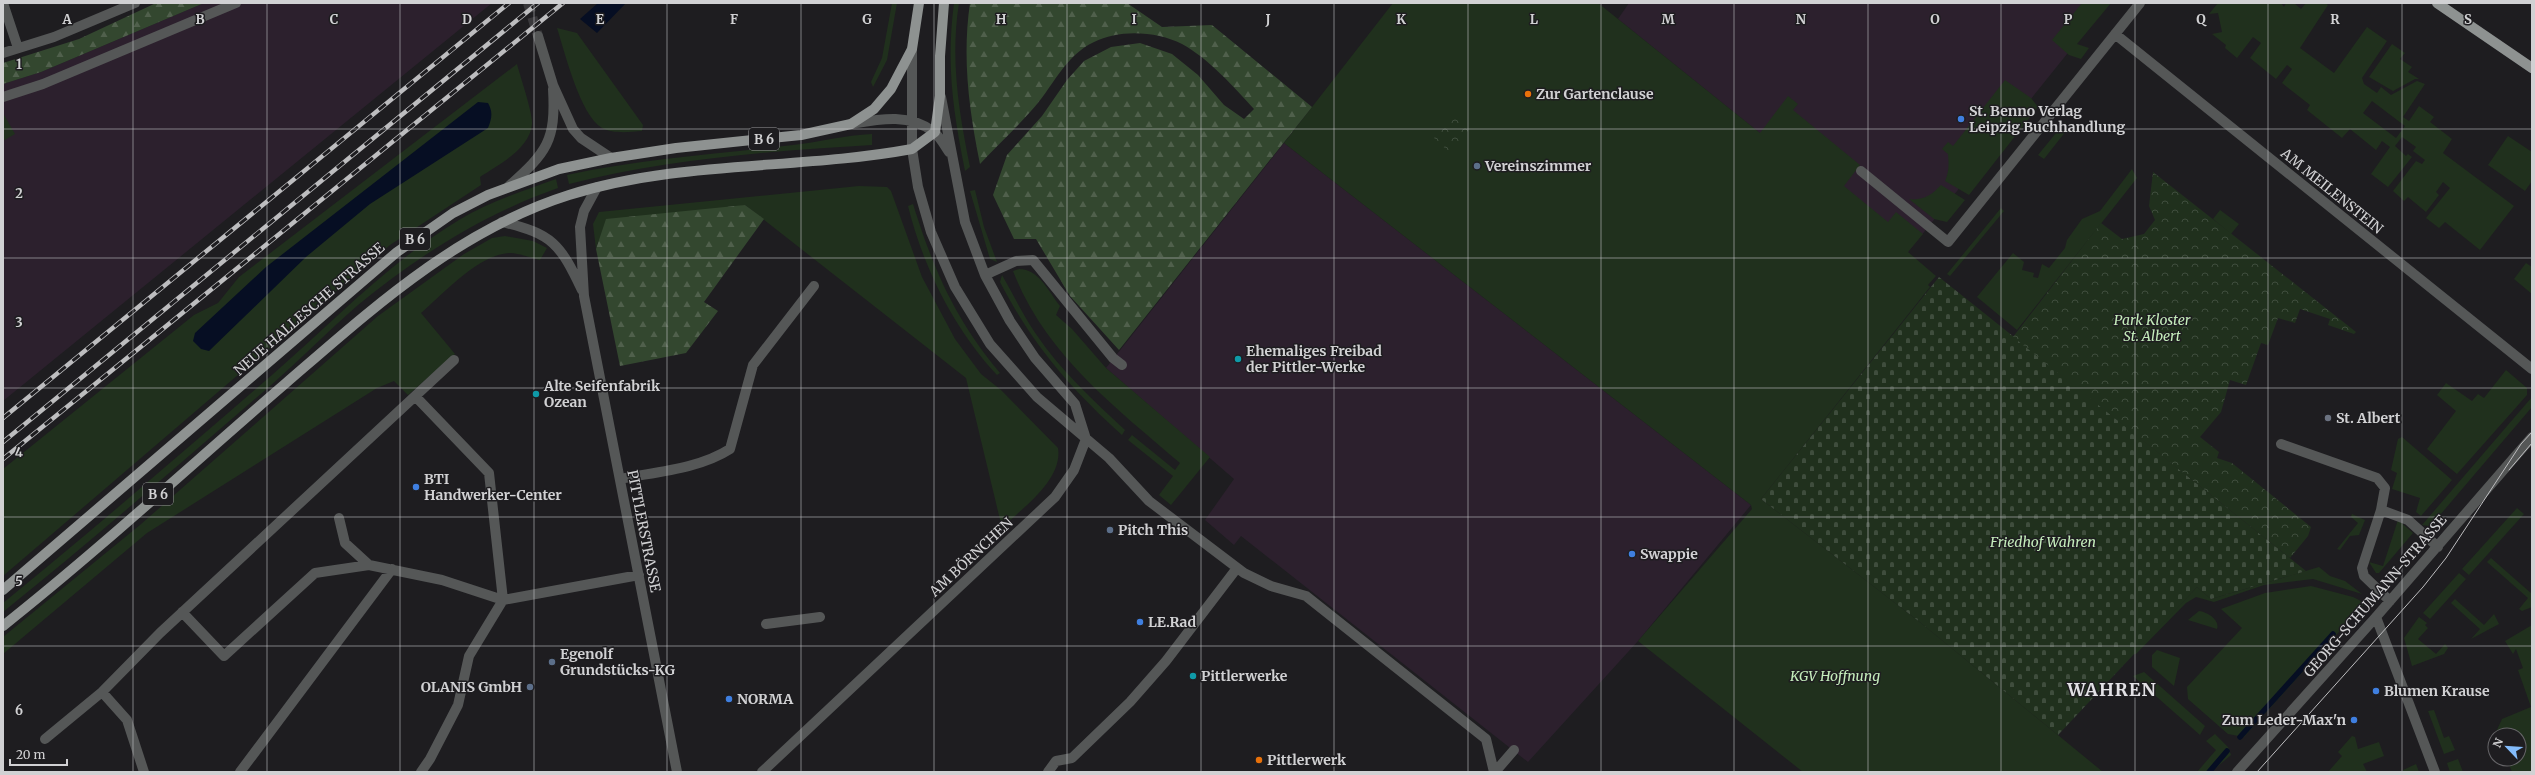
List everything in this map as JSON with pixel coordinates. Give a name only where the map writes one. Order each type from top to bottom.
[{"type":"main road","name":"B 6","points":[[851,124],[880,103],[891,89],[912,49],[919,3]]},
{"type":"main road","points":[[935,132],[940,96],[940,56],[944,3]]},
{"type":"main road","points":[[2437,3],[2532,68]]},
{"type":"main road","name":"NEUE HALLESCHE STRASSE","points":[[3,590],[397,252],[453,213],[509,186],[559,170],[611,158],[676,148],[801,135],[851,124]]},
{"type":"main road","name":"B 6","points":[[3,626],[369,311],[457,246],[502,222],[566,196],[597,187],[668,174],[891,153],[912,149],[935,132]]},
{"type":"street","points":[[3,3],[18,48]]},
{"type":"street","points":[[3,53],[54,37],[135,3]]},
{"type":"street","points":[[3,97],[43,84],[236,3]]},
{"type":"street","points":[[1861,171],[1948,242],[2140,3]]},
{"type":"street","name":"AM MEILENSTEIN","points":[[2115,34],[2532,369]]},
{"type":"street","points":[[509,186],[546,147],[552,133],[555,118],[552,85],[538,36]]},
{"type":"street","points":[[912,49],[912,149],[918,187],[931,232],[955,287],[990,344],[1016,376],[1037,397],[1109,458],[1149,501],[1237,568],[1271,586],[1306,596],[1486,739],[1495,772]]},
{"type":"street","points":[[552,85],[577,134],[611,158]]},
{"type":"street","points":[[940,96],[965,222],[985,275],[1010,321],[1026,346],[1075,404],[1086,438]]},
{"type":"street","points":[[851,124],[885,118],[911,120],[935,132],[951,155]]},
{"type":"street","name":"PITTLERSTRASSE","points":[[597,187],[584,211],[580,227],[584,296],[677,772]]},
{"type":"street","name":"PITTLERSTRASSE","points":[[502,222],[531,229],[548,238],[558,247],[568,260],[584,296]]},
{"type":"street","points":[[985,275],[1016,261],[1033,260],[1113,358],[1122,365]]},
{"type":"street","points":[[620,479],[691,464],[720,456],[730,449],[754,365],[814,286]]},
{"type":"street","points":[[45,740],[102,692],[182,612],[454,360]]},
{"type":"street","points":[[415,396],[490,473],[502,600],[469,656],[458,705],[430,759],[421,772]]},
{"type":"street","name":"GEORG-SCHUMANN-STRASSE","points":[[2237,772],[2438,547],[2532,437]]},
{"type":"street","name":"AM BÖRNCHEN","points":[[762,772],[1055,497],[1074,470],[1086,438]]},
{"type":"street","points":[[2282,444],[2377,478],[2385,488],[2381,510],[2362,568],[2364,576],[2390,601]]},
{"type":"street","points":[[2381,510],[2408,520],[2438,547]]},
{"type":"street","points":[[339,518],[345,543],[369,565]]},
{"type":"street","points":[[182,612],[224,656],[315,573],[369,565],[442,580],[502,600],[639,575]]},
{"type":"street","points":[[1048,772],[1056,761],[1072,758],[1130,702],[1166,661],[1237,568]]},
{"type":"street","points":[[240,772],[392,569]]},
{"type":"street","points":[[766,624],[820,617]]},
{"type":"street","points":[[2376,617],[2435,772]]},
{"type":"street","points":[[102,692],[127,720],[144,772]]},
{"type":"street","points":[[1495,772],[1514,750]]},
{"type":"shaded area","points":[[204,3],[492,3],[3,401],[3,84],[41,72]]},
{"type":"shaded area","points":[[1629,3],[2108,3],[1908,252],[1618,19]]},
{"type":"shaded area","points":[[1284,143],[1751,505],[1638,641],[1528,762],[1241,536],[1234,545],[1205,520],[1234,479],[1106,368]]},
{"type":"green space","points":[[156,3],[204,3],[41,72],[3,84],[3,63],[79,39]]},
{"type":"green space","points":[[892,3],[897,3],[887,60],[873,87],[871,82],[882,58]]},
{"type":"green space","points":[[954,3],[959,3],[955,45],[957,86],[962,126],[970,167],[965,171],[957,128],[952,87],[951,47]]},
{"type":"green space","points":[[970,3],[1127,3],[1162,27],[1212,25],[1312,107],[1119,350],[1070,296],[1036,239],[1014,239],[993,195],[1007,155],[1042,116],[1067,80],[1084,61],[1111,47],[1140,43],[1172,54],[1198,75],[1224,105],[1244,119],[1254,109],[1211,65],[1202,57],[1182,44],[1161,36],[1150,34],[1126,33],[1115,35],[1094,42],[1074,56],[1066,64],[1039,102],[980,164],[968,84],[967,44]]},
{"type":"green space","name":"KGV Hoffnung","points":[[1393,3],[1598,3],[1760,133],[1788,96],[1798,104],[1793,110],[1860,165],[1844,186],[1888,222],[1896,212],[1923,234],[1908,252],[1936,276],[1928,285],[1930,287],[1761,499],[1921,623],[2103,772],[1803,772],[1638,641],[1752,509],[1751,505],[1284,143]]},
{"type":"green space","points":[[2082,3],[2111,3],[2077,44],[2089,48],[2081,59],[2069,55],[2052,40]]},
{"type":"green space","points":[[2218,3],[2281,3],[2284,7],[2286,3],[2294,3],[2301,9],[2306,3],[2325,3],[2328,5],[2300,48],[2334,73],[2367,27],[2387,41],[2362,78],[2364,84],[2377,93],[2381,87],[2391,95],[2417,81],[2425,84],[2403,117],[2409,121],[2419,106],[2434,117],[2430,122],[2452,139],[2443,153],[2514,206],[2480,250],[2445,222],[2439,228],[2426,218],[2450,188],[2443,182],[2436,192],[2439,195],[2426,212],[2408,197],[2404,201],[2393,191],[2416,161],[2422,164],[2425,160],[2413,151],[2416,147],[2402,137],[2395,146],[2406,156],[2408,154],[2412,157],[2388,187],[2371,174],[2390,147],[2382,141],[2376,150],[2350,129],[2342,138],[2307,110],[2310,105],[2282,83],[2292,69],[2287,65],[2276,79],[2250,58],[2261,43],[2253,37],[2237,58],[2225,48],[2226,45],[2212,34],[2222,32],[2218,13],[2209,14]],"holes":[[[2372,101],[2405,126],[2396,138],[2363,113]]]},
{"type":"green space","points":[[557,28],[577,33],[643,125],[642,131],[622,132],[606,130],[594,121],[580,97],[574,82]]},
{"type":"green space","points":[[2392,44],[2405,53],[2400,59],[2412,67],[2408,72],[2419,79],[2415,79],[2393,91],[2369,77]]},
{"type":"green space","points":[[517,64],[532,119],[530,133],[526,141],[519,149],[504,162],[480,177],[481,185],[390,245],[3,576],[3,469],[194,315],[218,303],[239,277]]},
{"type":"green space","points":[[2005,80],[2031,98],[2038,107],[1969,195],[1945,181],[1949,161],[1948,154],[1942,149],[1948,142],[1953,146]]},
{"type":"green space","points":[[1452,111],[1470,128],[1451,154],[1433,137]]},
{"type":"green space","points":[[3,113],[15,134],[3,141]]},
{"type":"green space","points":[[2065,122],[2070,126],[2044,159],[2038,155]]},
{"type":"green space","points":[[872,134],[872,145],[720,157],[644,168],[569,184],[567,175],[595,169],[679,157],[793,145]]},
{"type":"green space","points":[[2508,136],[2532,152],[2532,181],[2525,191],[2488,165]]},
{"type":"green space","points":[[2132,169],[2137,178],[2017,330],[1977,297],[2013,253],[2024,262],[2022,270],[2034,273],[2033,277],[2038,278],[2042,264],[2049,268],[2065,248],[2067,240],[2082,219],[2100,211]]},
{"type":"green space","name":"Park Kloster St. Albert","points":[[2153,172],[2356,332],[2354,334],[2328,325],[2330,319],[2300,309],[2295,323],[2278,318],[2268,345],[2261,343],[2246,385],[2230,380],[2221,412],[2200,437],[2219,452],[2217,458],[2232,463],[2311,527],[2308,536],[2290,558],[2013,337],[2101,223],[2122,239],[2144,234],[2155,220],[2149,206]]},
{"type":"green space","points":[[556,179],[558,188],[531,198],[478,223],[405,269],[358,305],[281,376],[171,472],[71,557],[3,612],[3,603],[172,461],[272,375],[362,293],[409,254],[470,214],[506,197]]},
{"type":"green space","points":[[1941,185],[1965,200],[1947,222],[1934,219],[1909,199],[1922,198],[1934,192]]},
{"type":"green space","points":[[859,186],[887,187],[891,191],[922,277],[955,339],[981,374],[1001,390],[1058,448],[1058,460],[1048,482],[1030,502],[1002,528],[966,378],[745,205],[598,242],[596,249],[593,224],[599,212]]},
{"type":"green space","points":[[975,190],[984,227],[997,262],[990,259],[970,191]]},
{"type":"green space","points":[[913,204],[938,273],[970,333],[1000,373],[997,375],[967,338],[931,274],[914,229],[908,206]]},
{"type":"green space","points":[[745,205],[764,219],[704,302],[718,311],[686,353],[620,366],[596,249],[606,219]]},
{"type":"green space","points":[[2001,208],[2004,211],[1950,276],[1947,274]]},
{"type":"green space","points":[[2220,210],[2239,224],[2231,234],[2213,219]]},
{"type":"green space","points":[[505,236],[533,241],[547,248],[540,260],[510,253],[498,255],[486,260],[462,276],[421,313],[455,354],[408,395],[394,381],[377,388],[147,533],[3,654],[3,637],[140,525],[378,316],[464,254],[492,238]]},
{"type":"green space","points":[[2526,263],[2532,267],[2532,294],[2514,279]]},
{"type":"green space","points":[[1019,269],[1032,273],[1043,282],[1060,306],[1056,315],[1072,329],[1106,368],[1210,457],[1171,505],[1159,495],[1173,476],[1128,440],[1132,435],[1175,470],[1180,463],[1107,400],[1063,353],[1043,328],[1027,301],[1013,271]]},
{"type":"green space","points":[[1002,275],[1045,347],[1066,372],[1125,430],[1122,435],[1069,383],[1039,346],[1025,326],[1000,282]]},
{"type":"green space","name":"Friedhof Wahren","points":[[1939,277],[2306,571],[2211,599],[2197,587],[2058,735],[1921,623],[1761,499]]},
{"type":"green space","points":[[2506,370],[2527,388],[2527,395],[2457,474],[2427,449],[2456,411],[2437,395],[2446,383],[2472,401],[2478,394],[2484,398]]},
{"type":"green space","points":[[2532,397],[2532,407],[2434,522],[2429,526],[2422,525]]},
{"type":"green space","points":[[2402,437],[2452,480],[2421,516],[2416,512],[2420,498],[2392,489],[2397,473],[2391,470],[2398,439]]},
{"type":"green space","points":[[2517,508],[2524,514],[2469,575],[2462,569]]},
{"type":"green space","points":[[2352,514],[2365,520],[2359,535],[2350,536],[2340,550],[2337,549],[2358,523],[2351,517]]},
{"type":"green space","points":[[2398,520],[2413,533],[2379,573],[2376,573],[2369,562],[2383,566]]},
{"type":"green space","points":[[2491,558],[2532,594],[2532,607],[2522,611],[2519,609],[2528,598],[2487,562]]},
{"type":"green space","points":[[2319,567],[2330,576],[2345,581],[2362,594],[2313,579],[2264,585],[2214,602],[2196,597],[2186,603],[2136,654],[2133,654],[2197,587],[2211,599]]},
{"type":"green space","points":[[2459,573],[2466,579],[2430,619],[2423,613]]},
{"type":"green space","points":[[2311,586],[2353,597],[2365,603],[2244,737],[2228,734],[2188,699],[2187,687],[2242,628],[2221,609],[2265,593]]},
{"type":"green space","points":[[2455,599],[2484,625],[2494,614],[2499,624],[2471,639],[2480,629],[2451,603]]},
{"type":"green space","points":[[2199,611],[2206,613],[2215,620],[2217,623],[2217,629],[2188,620]]},
{"type":"green space","points":[[2419,617],[2427,623],[2425,625],[2428,628],[2418,639],[2436,654],[2445,644],[2448,648],[2444,654],[2412,666],[2404,638]]},
{"type":"green space","points":[[2532,625],[2532,772],[2512,772],[2510,767],[2527,767],[2527,727],[2498,727],[2502,719],[2531,707],[2518,670],[2523,668],[2516,649],[2513,654],[2505,641]]},
{"type":"green space","points":[[2157,650],[2180,658],[2174,686],[2152,667],[2152,655]]},
{"type":"green space","points":[[2144,672],[2205,726],[2200,735],[2133,676]]},
{"type":"green space","points":[[2434,710],[2444,738],[2449,736],[2455,750],[2444,754],[2428,711]]},
{"type":"green space","points":[[2215,734],[2228,747],[2231,755],[2211,772],[2197,772],[2216,750],[2206,741]]},
{"type":"green space","points":[[2352,736],[2355,737],[2358,749],[2379,742],[2384,756],[2363,764],[2367,772],[2328,772],[2342,756],[2338,752]]},
{"type":"green space","points":[[2458,759],[2463,772],[2450,772],[2447,763]]},
{"type":"green space","points":[[2416,764],[2419,772],[2404,772],[2403,770]]},
{"type":"water","points":[[598,3],[626,3],[597,33],[580,19]]},
{"type":"water","points":[[478,102],[488,103],[490,106],[491,115],[488,128],[370,204],[306,257],[209,351],[201,349],[193,341],[195,333],[266,267]]},
{"type":"waterway","points":[[2240,737],[2333,634]]},
{"type":"waterway","points":[[2209,772],[2227,751]]},
{"type":"tunnel","points":[[528,3],[538,36]]},
{"type":"tram line","points":[[2257,772],[2423,587],[2446,558],[2521,444],[2532,432]]},
{"type":"tram line","points":[[2509,470],[2532,443]]},
{"type":"railway","points":[[3,418],[509,3]]},
{"type":"railway","points":[[3,442],[538,3]]},
{"type":"railway","points":[[3,459],[563,3]]},
{"type":"place","name":"Zur Gartenclause","points":[[1528,94]]},
{"type":"place","name":"St. Benno Verlag Leipzig Buchhandlung","points":[[1961,119]]},
{"type":"place","name":"Vereinszimmer","points":[[1477,166]]},
{"type":"place","name":"Ehemaliges Freibad der Pittler-Werke","points":[[1238,359]]},
{"type":"place","name":"Alte Seifenfabrik Ozean","points":[[536,394]]},
{"type":"place","name":"St. Albert","points":[[2328,418]]},
{"type":"place","name":"BTI Handwerker-Center","points":[[416,487]]},
{"type":"place","name":"Pitch This","points":[[1110,530]]},
{"type":"place","name":"Swappie","points":[[1632,554]]},
{"type":"place","name":"LE.Rad","points":[[1140,622]]},
{"type":"place","name":"Egenolf Grundstücks-KG","points":[[552,662]]},
{"type":"place","name":"Pittlerwerke","points":[[1193,676]]},
{"type":"place","name":"OLANIS GmbH","points":[[530,687]]},
{"type":"place","name":"Blumen Krause","points":[[2376,691]]},
{"type":"place","name":"NORMA","points":[[729,699]]},
{"type":"place","name":"Zum Leder-Max'n","points":[[2354,720]]},
{"type":"place","name":"Pittlerwerk","points":[[1259,760]]},
{"type":"district","name":"WAHREN","points":[[2112,689]]}]
